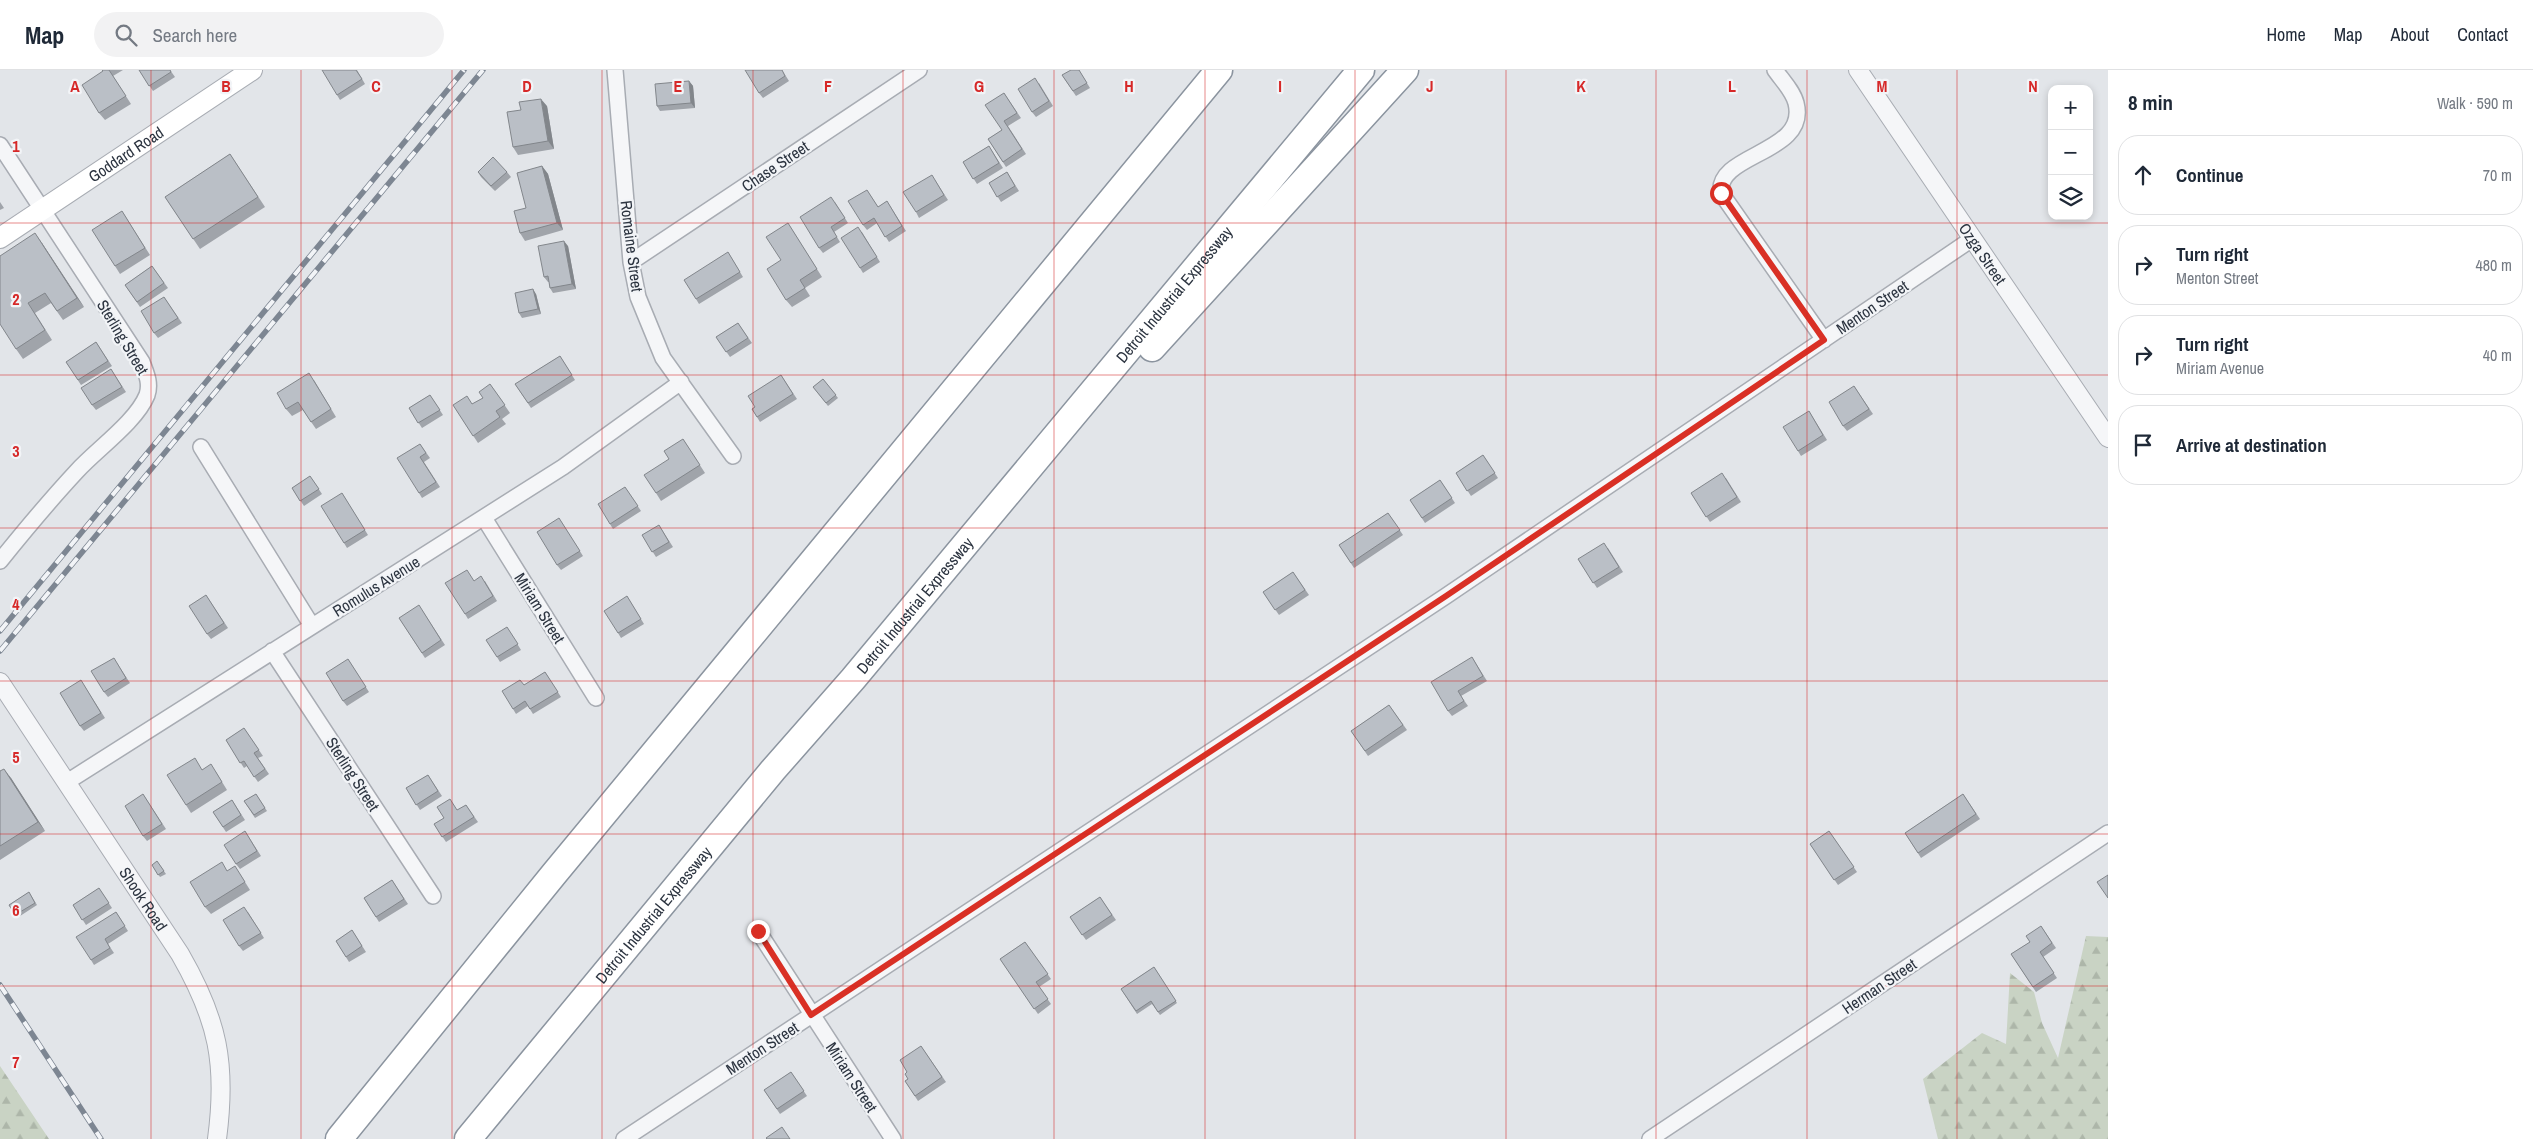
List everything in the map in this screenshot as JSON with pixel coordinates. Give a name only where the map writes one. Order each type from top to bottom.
[{"type":"highway","points":[[339,1139],[560,867],[1220,70]]},
{"type":"highway","name":"Detroit Industrial Expressway","points":[[468,1139],[772,770],[853,679],[1361,70]]},
{"type":"highway","points":[[853,679],[1405,70]]},
{"type":"main road","name":"Goddard Road","points":[[0,238],[44,211],[252,70]]},
{"type":"street","name":"Romaine Street","points":[[615,70],[631,262],[638,297],[651,333],[663,358],[733,456]]},
{"type":"street","name":"Chase Street","points":[[631,262],[919,70]]},
{"type":"street","points":[[1775,70],[1796,102],[1797,116],[1793,129],[1786,137],[1741,164],[1725,177],[1720,186],[1721,193],[1824,340]]},
{"type":"street","name":"Ozga Street","points":[[1858,70],[2108,438]]},
{"type":"street","name":"Sterling Street","points":[[0,145],[142,362],[149,380],[148,393],[142,404],[114,436],[79,469],[0,561]]},
{"type":"street","name":"Menton Street","points":[[624,1139],[1446,596],[1972,239]]},
{"type":"street","name":"Romulus Avenue","points":[[66,782],[603,441],[680,382]]},
{"type":"street","points":[[201,447],[312,626]]},
{"type":"street","name":"Miriam Street","points":[[484,518],[596,698]]},
{"type":"street","name":"Sterling Street","points":[[272,651],[433,896]]},
{"type":"street","name":"Shook Road","points":[[0,682],[180,954],[205,1000],[216,1039],[221,1075],[222,1103],[217,1139]]},
{"type":"street","name":"Herman Street","points":[[1650,1139],[2108,833]]},
{"type":"street","name":"Miriam Street","points":[[758,931],[893,1139]]},
{"type":"green space","points":[[2086,936],[2108,937],[2108,1139],[1938,1139],[1923,1079],[1982,1033],[2006,1044],[2010,973],[2034,992],[2042,1023],[2058,1058]]},
{"type":"green space","points":[[0,1066],[49,1139],[0,1139]]},
{"type":"building","points":[[102,70],[109,70],[126,96],[99,113],[82,85]]},
{"type":"building","points":[[139,70],[170,70],[171,72],[149,86]]},
{"type":"building","points":[[322,70],[356,70],[362,79],[337,95]]},
{"type":"building","points":[[745,70],[782,70],[785,76],[759,93]]},
{"type":"building","points":[[1071,70],[1079,70],[1087,83],[1073,91],[1062,75]]},
{"type":"building","points":[[1035,78],[1049,101],[1032,112],[1018,89]]},
{"type":"building","points":[[689,81],[691,103],[657,106],[655,84]]},
{"type":"building","points":[[1004,93],[1017,113],[1004,121],[1022,149],[1003,162],[988,139],[1002,130],[985,105]]},
{"type":"building","points":[[541,99],[548,141],[513,147],[507,112],[521,110],[519,102]]},
{"type":"building","points":[[989,146],[999,163],[973,179],[963,162]]},
{"type":"building","points":[[230,154],[258,197],[193,239],[165,197]]},
{"type":"building","points":[[493,157],[507,172],[491,186],[478,172]]},
{"type":"building","points":[[542,166],[557,223],[520,233],[514,211],[526,208],[517,173]]},
{"type":"building","points":[[1007,172],[1015,186],[997,197],[989,183]]},
{"type":"building","points":[[932,175],[944,195],[916,212],[903,192]]},
{"type":"building","points":[[867,190],[878,207],[887,201],[902,226],[885,237],[874,218],[863,225],[848,201]]},
{"type":"building","points":[[831,197],[845,218],[831,227],[837,237],[819,248],[800,217]]},
{"type":"building","points":[[122,211],[145,248],[115,266],[92,230]]},
{"type":"building","points":[[788,223],[817,269],[800,280],[805,288],[786,300],[767,269],[781,260],[766,237]]},
{"type":"building","points":[[858,227],[877,257],[860,268],[841,238]]},
{"type":"building","points":[[35,233],[77,298],[57,311],[45,293],[28,303],[45,330],[16,349],[0,324],[0,256]]},
{"type":"building","points":[[564,241],[572,284],[550,288],[548,276],[544,277],[538,246]]},
{"type":"building","points":[[728,252],[740,272],[696,299],[684,280]]},
{"type":"building","points":[[152,266],[164,283],[137,302],[125,285]]},
{"type":"building","points":[[533,289],[538,309],[519,313],[515,293]]},
{"type":"building","points":[[164,297],[178,318],[154,333],[141,311]]},
{"type":"building","points":[[738,323],[748,338],[726,352],[716,337]]},
{"type":"building","points":[[96,342],[108,361],[78,380],[66,362]]},
{"type":"building","points":[[560,356],[572,375],[528,403],[515,384]]},
{"type":"building","points":[[111,369],[122,387],[92,405],[81,388]]},
{"type":"building","points":[[309,373],[331,409],[311,422],[298,402],[286,409],[277,393]]},
{"type":"building","points":[[781,375],[793,394],[757,417],[752,409],[755,407],[748,396]]},
{"type":"building","points":[[823,379],[836,395],[826,403],[813,387]]},
{"type":"building","points":[[490,384],[505,405],[496,411],[500,417],[473,436],[453,405],[467,396],[472,404],[483,398],[479,392]]},
{"type":"building","points":[[1854,386],[1869,409],[1843,426],[1829,402]]},
{"type":"building","points":[[430,395],[440,410],[418,423],[409,408]]},
{"type":"building","points":[[1809,411],[1823,435],[1798,451],[1783,427]]},
{"type":"building","points":[[683,439],[700,465],[656,493],[644,475],[669,459],[664,451]]},
{"type":"building","points":[[420,444],[426,453],[420,457],[436,482],[419,493],[397,458]]},
{"type":"building","points":[[1483,455],[1495,473],[1467,491],[1456,473]]},
{"type":"building","points":[[1722,473],[1737,497],[1706,517],[1691,493]]},
{"type":"building","points":[[310,476],[319,489],[300,501],[292,488]]},
{"type":"building","points":[[1440,480],[1452,498],[1422,518],[1410,500]]},
{"type":"building","points":[[625,487],[638,506],[610,524],[598,504]]},
{"type":"building","points":[[342,493],[365,530],[344,543],[321,506]]},
{"type":"building","points":[[1388,513],[1400,530],[1351,563],[1339,545]]},
{"type":"building","points":[[559,518],[580,551],[557,565],[537,532]]},
{"type":"building","points":[[659,525],[669,542],[652,552],[642,535]]},
{"type":"building","points":[[1604,543],[1619,567],[1593,583],[1578,559]]},
{"type":"building","points":[[467,570],[474,581],[481,576],[493,596],[465,614],[445,583]]},
{"type":"building","points":[[1293,572],[1305,590],[1275,610],[1263,592]]},
{"type":"building","points":[[206,595],[224,623],[207,634],[189,606]]},
{"type":"building","points":[[627,596],[641,619],[618,633],[604,611]]},
{"type":"building","points":[[419,605],[441,640],[422,653],[399,618]]},
{"type":"building","points":[[507,627],[518,644],[497,657],[486,640]]},
{"type":"building","points":[[1472,657],[1483,676],[1458,691],[1464,701],[1448,711],[1431,682]]},
{"type":"building","points":[[114,658],[126,678],[104,692],[91,671]]},
{"type":"building","points":[[348,659],[366,687],[343,701],[326,673]]},
{"type":"building","points":[[545,672],[558,692],[530,709],[525,701],[513,709],[502,691],[520,680],[524,685]]},
{"type":"building","points":[[81,680],[101,713],[80,726],[60,693]]},
{"type":"building","points":[[1389,705],[1403,725],[1365,751],[1351,731]]},
{"type":"building","points":[[244,728],[259,750],[254,753],[265,769],[254,777],[244,761],[240,763],[226,740]]},
{"type":"building","points":[[195,758],[202,770],[211,764],[222,782],[186,805],[167,775]]},
{"type":"building","points":[[4,769],[38,822],[0,846],[0,771]]},
{"type":"building","points":[[428,775],[438,791],[416,805],[406,788]]},
{"type":"building","points":[[143,794],[162,824],[143,836],[125,806]]},
{"type":"building","points":[[256,794],[265,808],[254,815],[244,801]]},
{"type":"building","points":[[1963,794],[1976,814],[1918,853],[1905,833]]},
{"type":"building","points":[[450,799],[457,810],[466,805],[474,817],[442,837],[434,824],[444,818],[437,807]]},
{"type":"building","points":[[232,800],[241,815],[223,827],[213,812]]},
{"type":"building","points":[[245,831],[257,851],[236,864],[224,845]]},
{"type":"building","points":[[1829,831],[1854,867],[1834,880],[1810,844]]},
{"type":"building","points":[[157,861],[164,871],[158,875],[152,865]]},
{"type":"building","points":[[222,862],[227,871],[235,866],[245,882],[205,907],[190,882]]},
{"type":"building","points":[[2108,875],[2108,898],[2097,882]]},
{"type":"building","points":[[392,880],[404,899],[376,917],[364,898]]},
{"type":"building","points":[[99,888],[109,903],[82,920],[73,905]]},
{"type":"building","points":[[29,892],[35,903],[15,915],[9,905]]},
{"type":"building","points":[[1100,897],[1112,915],[1082,935],[1070,917]]},
{"type":"building","points":[[244,907],[261,933],[239,946],[223,920]]},
{"type":"building","points":[[116,912],[125,926],[105,939],[110,948],[91,960],[76,937]]},
{"type":"building","points":[[2041,926],[2052,943],[2040,952],[2054,973],[2033,987],[2011,954],[2030,942],[2026,936]]},
{"type":"building","points":[[352,930],[362,946],[346,957],[336,941]]},
{"type":"building","points":[[1025,942],[1048,974],[1036,982],[1048,999],[1034,1009],[1000,959]]},
{"type":"building","points":[[1154,967],[1176,1001],[1158,1012],[1151,1001],[1136,1011],[1121,989]]},
{"type":"building","points":[[921,1046],[942,1077],[915,1096],[905,1081],[908,1079],[905,1074],[907,1072],[900,1060]]},
{"type":"building","points":[[791,1072],[804,1091],[777,1109],[764,1090]]},
{"type":"building","points":[[782,1127],[790,1139],[766,1138]]},
{"type":"railway","points":[[0,631],[464,70]]},
{"type":"railway","points":[[0,651],[483,70]]},
{"type":"railway","points":[[0,985],[101,1139]]},
{"type":"route","points":[[758,931],[811,1015],[1446,596],[1824,340],[1721,193]]}]
